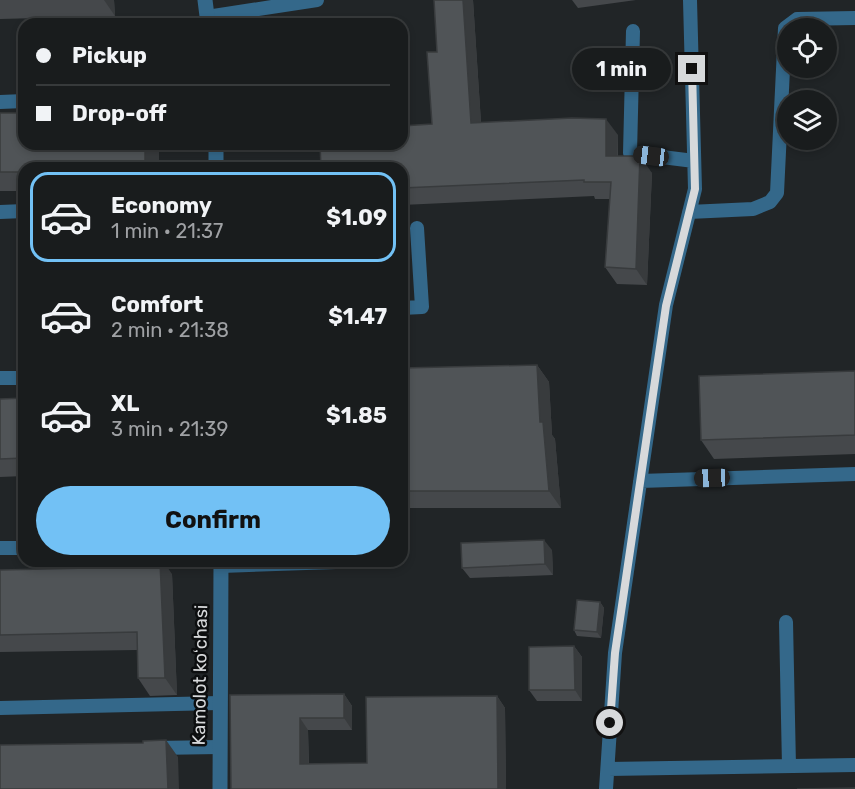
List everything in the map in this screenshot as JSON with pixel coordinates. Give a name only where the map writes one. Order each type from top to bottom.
[{"type":"street","points":[[205,0],[208,18]]},
{"type":"street","name":"Kamolot koʻchasi","points":[[220,789],[221,567]]},
{"type":"lane","points":[[219,18],[317,0]]},
{"type":"lane","points":[[606,789],[615,653],[640,481],[666,306],[695,189],[690,0]]},
{"type":"lane","points":[[689,212],[753,208],[770,202],[777,193],[785,28],[797,20],[855,18]]},
{"type":"lane","points":[[633,31],[630,153],[694,161]]},
{"type":"lane","points":[[0,102],[18,101]]},
{"type":"lane","points":[[0,212],[18,211]]},
{"type":"lane","points":[[408,308],[422,307],[417,228]]},
{"type":"lane","points":[[0,378],[18,378]]},
{"type":"lane","points":[[640,481],[855,474]]},
{"type":"lane","points":[[0,548],[18,548]]},
{"type":"lane","points":[[786,622],[789,766]]},
{"type":"lane","points":[[0,708],[219,703]]},
{"type":"lane","points":[[138,749],[219,747]]},
{"type":"lane","points":[[608,769],[855,765]]},
{"type":"building","points":[[434,0],[463,0],[471,123],[572,118],[606,119],[606,156],[640,156],[636,269],[605,267],[611,182],[584,182],[584,180],[408,188],[408,162],[321,162],[320,150],[408,150],[408,126],[432,124],[427,52],[437,52]]},
{"type":"building","points":[[0,113],[18,113],[18,150],[145,150],[145,162],[18,162],[18,172],[0,172]]},
{"type":"building","points":[[537,365],[540,422],[543,422],[549,491],[408,491],[408,368]]},
{"type":"building","points":[[855,371],[855,435],[701,440],[699,376]]},
{"type":"building","points":[[18,398],[18,458],[0,459],[0,399]]},
{"type":"building","points":[[544,540],[545,564],[462,568],[461,543]]},
{"type":"building","points":[[160,567],[165,678],[138,678],[137,632],[0,635],[0,570]]},
{"type":"building","points":[[577,600],[600,602],[597,632],[574,630]]},
{"type":"building","points":[[574,646],[575,690],[529,690],[529,647]]},
{"type":"building","points":[[344,694],[344,718],[300,718],[300,764],[367,763],[366,697],[497,696],[498,789],[231,789],[230,695]]},
{"type":"building","points":[[166,740],[168,789],[0,789],[0,745],[143,743],[143,741]]},
{"type":"building","points":[[855,788],[855,789],[797,789]]},
{"type":"route","points":[[610,723],[615,653],[666,306],[695,189],[692,69]]}]
